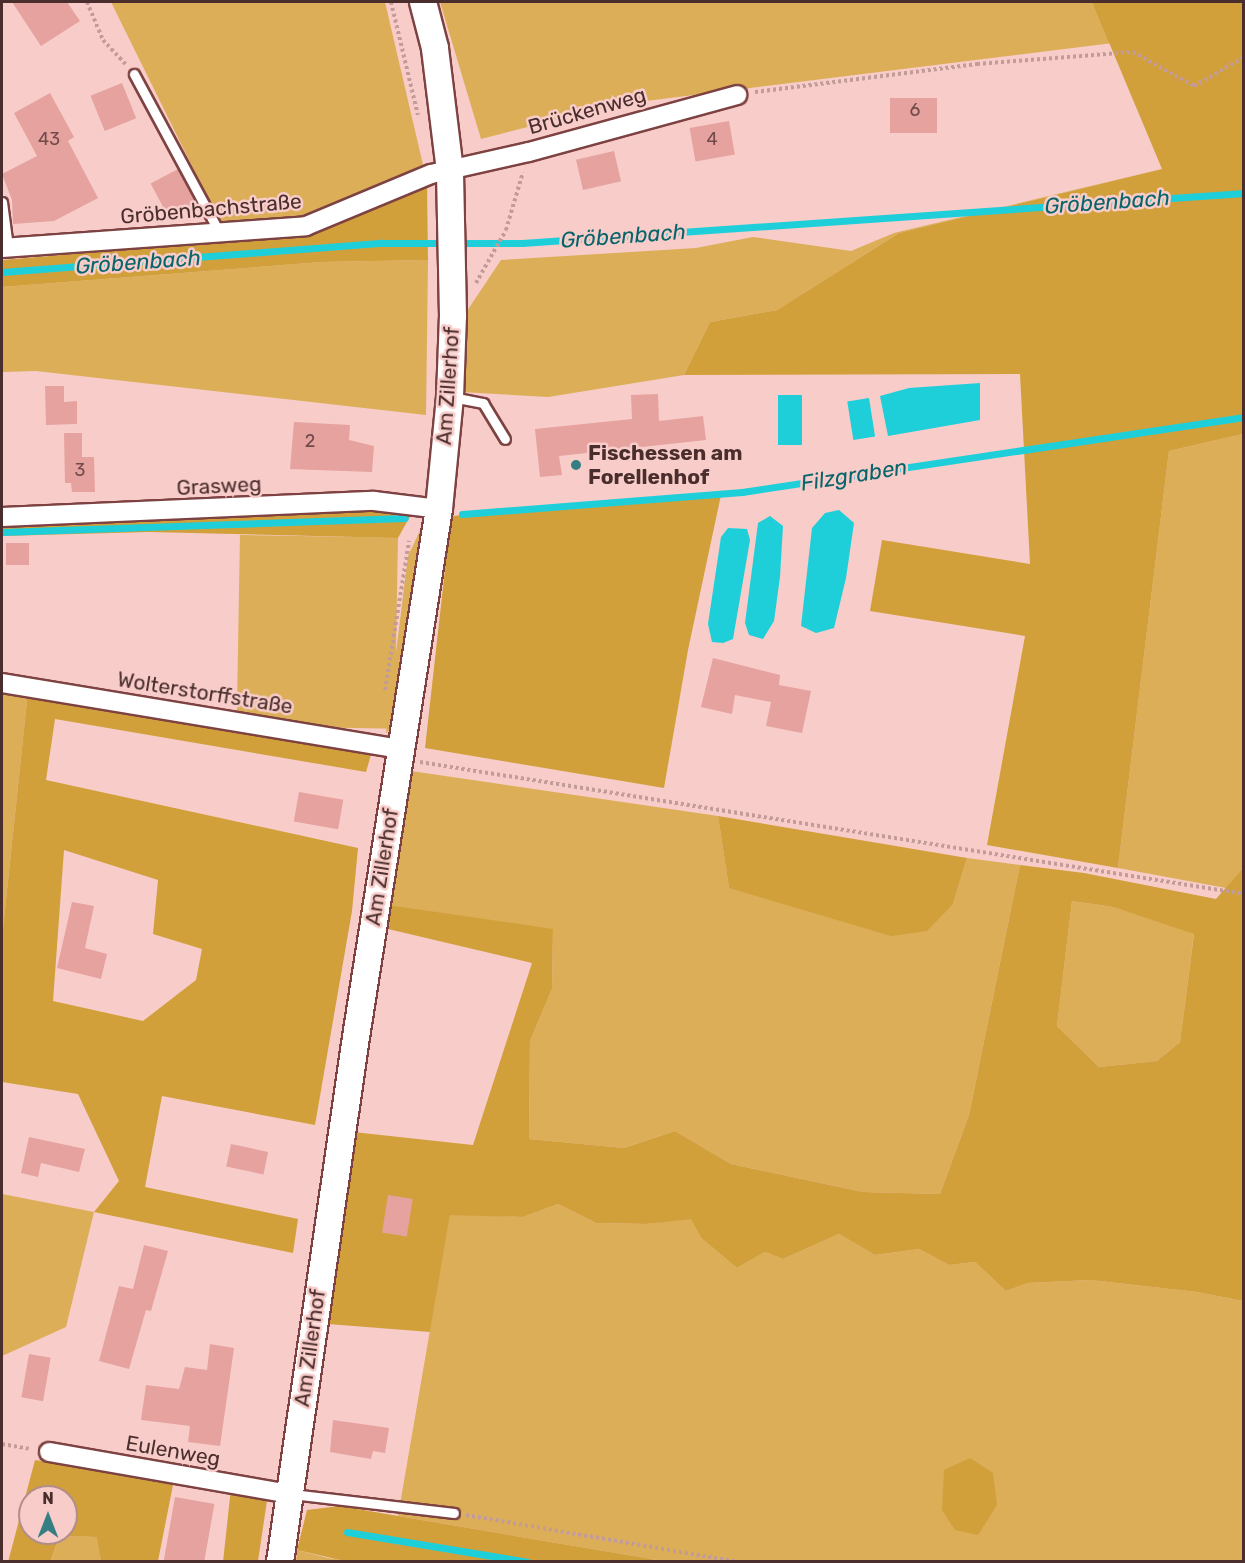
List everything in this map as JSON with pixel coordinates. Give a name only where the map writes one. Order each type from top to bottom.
[{"type":"street","name":"Am Zillerhof","points":[[280,1562],[399,754],[439,509],[450,397],[452,254],[450,171],[435,48],[423,2]]},
{"type":"street","name":"Brückenweg","points":[[450,171],[529,152],[737,95]]},
{"type":"street","name":"Gröbenbachstraße","points":[[5,248],[306,226],[431,174],[450,171]]},
{"type":"street","name":"Grasweg","points":[[2,518],[374,501],[439,509]]},
{"type":"street","name":"Wolterstorffstraße","points":[[2,683],[399,754]]},
{"type":"street","name":"Eulenweg","points":[[49,1452],[289,1494]]},
{"type":"lane","points":[[134,74],[220,234]]},
{"type":"lane","points":[[2,202],[5,248]]},
{"type":"lane","points":[[450,397],[483,403],[505,439]]},
{"type":"lane","points":[[289,1494],[454,1513]]},
{"type":"path","points":[[87,2],[103,40],[134,74]]},
{"type":"path","points":[[391,2],[418,118]]},
{"type":"path","points":[[737,95],[977,64],[1133,52],[1194,86],[1244,57]]},
{"type":"path","points":[[492,259],[506,230],[529,152]]},
{"type":"path","points":[[399,754],[589,792],[1244,894]]},
{"type":"path","points":[[2,1444],[49,1452]]},
{"type":"path","points":[[454,1513],[737,1562]]},
{"type":"shaded area","points":[[111,2],[385,2],[427,182],[229,241]]},
{"type":"shaded area","points":[[440,2],[1092,2],[1113,43],[614,105],[481,139]]},
{"type":"shaded area","points":[[1092,2],[1244,2],[1243,434],[1169,451],[1118,868],[987,845],[1025,636],[870,611],[882,540],[1030,564],[1020,374],[684,375],[710,322],[777,310],[899,233],[1162,169]]},
{"type":"shaded area","points":[[1162,169],[899,233],[777,310],[710,322],[684,375],[548,397],[462,392],[463,317],[501,260],[696,248],[753,237],[851,251],[894,233]]},
{"type":"shaded area","points":[[427,182],[428,260],[322,262],[2,287],[2,260],[229,241]]},
{"type":"shaded area","points":[[428,260],[426,415],[36,371],[2,372],[2,287],[322,262]]},
{"type":"shaded area","points":[[1243,434],[1243,868],[1226,888],[1118,868],[1169,451]]},
{"type":"shaded area","points":[[721,495],[688,650],[664,788],[425,748],[451,516]]},
{"type":"shaded area","points":[[372,506],[414,509],[398,538],[149,532],[2,536],[2,525]]},
{"type":"shaded area","points":[[425,520],[396,725],[386,733],[408,556]]},
{"type":"shaded area","points":[[240,535],[398,538],[395,729],[237,726]]},
{"type":"shaded area","points":[[2,688],[28,691],[2,938]]},
{"type":"shaded area","points":[[28,691],[372,751],[366,772],[55,719],[46,780],[358,848],[352,911],[315,1125],[162,1096],[145,1187],[298,1219],[293,1253],[94,1212],[119,1181],[78,1094],[2,1082],[2,938]],"holes":[[[64,850],[158,880],[153,934],[202,949],[196,980],[143,1021],[53,1001]]]},
{"type":"shaded area","points":[[411,771],[718,816],[729,888],[953,904],[967,858],[1020,865],[969,1115],[940,1194],[863,1192],[731,1164],[675,1131],[624,1148],[529,1139],[530,1041],[552,989],[553,930],[390,905]]},
{"type":"shaded area","points":[[718,816],[967,858],[953,904],[927,931],[891,936],[729,888]]},
{"type":"shaded area","points":[[1020,865],[1084,873],[1216,899],[1243,868],[1243,1301],[1197,1292],[1090,1280],[1028,1283],[1006,1291],[975,1262],[949,1265],[919,1249],[875,1255],[839,1234],[783,1259],[765,1252],[737,1268],[701,1238],[691,1219],[647,1224],[596,1223],[558,1204],[523,1217],[450,1215],[430,1332],[328,1324],[353,1132],[473,1145],[532,963],[388,929],[390,905],[553,929],[552,989],[530,1041],[529,1139],[624,1148],[675,1131],[731,1164],[863,1192],[940,1194],[969,1115]],"holes":[[[1072,901],[1113,907],[1194,934],[1180,1042],[1157,1061],[1099,1067],[1057,1026]]]},
{"type":"shaded area","points":[[1072,901],[1113,907],[1194,933],[1180,1042],[1157,1061],[1099,1067],[1057,1026]]},
{"type":"shaded area","points":[[2,1194],[94,1212],[66,1327],[2,1356]]},
{"type":"shaded area","points":[[558,1204],[596,1223],[647,1224],[691,1218],[701,1238],[737,1268],[765,1252],[783,1259],[839,1234],[875,1255],[919,1249],[949,1265],[975,1262],[1006,1291],[1028,1283],[1090,1280],[1197,1292],[1243,1301],[1243,1561],[663,1561],[398,1516],[450,1214],[523,1217]]},
{"type":"shaded area","points":[[970,1458],[993,1473],[997,1505],[978,1535],[955,1530],[942,1510],[944,1470]]},
{"type":"shaded area","points":[[35,1460],[174,1480],[158,1561],[101,1561],[97,1537],[78,1536],[78,1485],[28,1485]]},
{"type":"shaded area","points":[[231,1488],[268,1494],[258,1561],[223,1562]]},
{"type":"shaded area","points":[[340,1506],[663,1561],[349,1562],[297,1550],[307,1510]]},
{"type":"shaded area","points":[[18,1524],[18,1545],[56,1545],[51,1561],[8,1562]]},
{"type":"shaded area","points":[[78,1536],[98,1537],[101,1561],[51,1562],[56,1545],[78,1545]]},
{"type":"shaded area","points":[[297,1550],[328,1558],[349,1561],[296,1562]]},
{"type":"water","points":[[980,383],[980,420],[888,436],[880,396],[909,388]]},
{"type":"water","points":[[778,395],[802,395],[802,445],[778,445]]},
{"type":"water","points":[[869,398],[875,437],[853,440],[847,401]]},
{"type":"water","points":[[839,510],[854,523],[846,578],[834,628],[816,633],[801,626],[812,528],[825,513]]},
{"type":"water","points":[[770,516],[783,526],[780,577],[774,621],[763,639],[749,635],[745,623],[758,523]]},
{"type":"water","points":[[728,528],[747,529],[750,540],[733,639],[723,643],[712,642],[708,624],[721,537]]},
{"type":"building","points":[[12,2],[67,2],[80,21],[41,46]]},
{"type":"building","points":[[122,83],[136,118],[105,131],[90,96]]},
{"type":"building","points":[[50,93],[74,137],[68,141],[98,198],[54,221],[13,224],[12,200],[2,174],[37,156],[14,113]]},
{"type":"building","points":[[890,98],[937,98],[937,133],[890,133]]},
{"type":"building","points":[[729,121],[735,154],[696,161],[690,128]]},
{"type":"building","points":[[614,151],[621,181],[583,190],[576,160]]},
{"type":"building","points":[[178,169],[196,203],[168,217],[151,184]]},
{"type":"building","points":[[45,386],[64,386],[64,402],[77,401],[77,424],[46,425]]},
{"type":"building","points":[[658,394],[659,421],[703,416],[706,440],[559,456],[562,475],[540,477],[535,429],[632,419],[631,395]]},
{"type":"building","points":[[294,422],[350,425],[349,440],[374,446],[372,472],[290,469]]},
{"type":"building","points":[[64,433],[82,433],[82,457],[94,457],[95,492],[72,492],[71,483],[65,483]]},
{"type":"building","points":[[6,543],[29,543],[29,565],[6,565]]},
{"type":"building","points":[[713,658],[780,675],[779,685],[811,691],[802,733],[766,726],[771,702],[735,695],[732,714],[701,707]]},
{"type":"building","points":[[299,792],[343,800],[338,829],[294,822]]},
{"type":"building","points":[[72,902],[94,906],[85,948],[107,954],[101,979],[57,968]]},
{"type":"building","points":[[29,1137],[85,1149],[79,1172],[41,1163],[38,1177],[21,1173]]},
{"type":"building","points":[[231,1144],[268,1152],[263,1174],[226,1166]]},
{"type":"building","points":[[388,1195],[413,1199],[407,1236],[382,1233]]},
{"type":"building","points":[[144,1245],[168,1251],[151,1311],[146,1310],[129,1369],[99,1361],[119,1286],[133,1289]]},
{"type":"building","points":[[210,1344],[234,1348],[220,1446],[188,1442],[190,1426],[141,1420],[146,1385],[179,1389],[185,1367],[207,1370]]},
{"type":"building","points":[[29,1354],[51,1358],[43,1401],[21,1397]]},
{"type":"building","points":[[333,1420],[389,1428],[385,1453],[373,1451],[371,1459],[330,1452]]},
{"type":"building","points":[[175,1497],[214,1504],[204,1562],[164,1562]]},
{"type":"waterway","name":"Gröbenbach","points":[[2,272],[382,243],[522,243],[1244,193]]},
{"type":"waterway","name":"Filzgraben","points":[[462,514],[742,492],[1244,417]]},
{"type":"waterway","points":[[2,532],[405,518]]},
{"type":"waterway","points":[[347,1532],[528,1562]]},
{"type":"place","name":"Fischessen am Forellenhof","points":[[576,465]]}]
